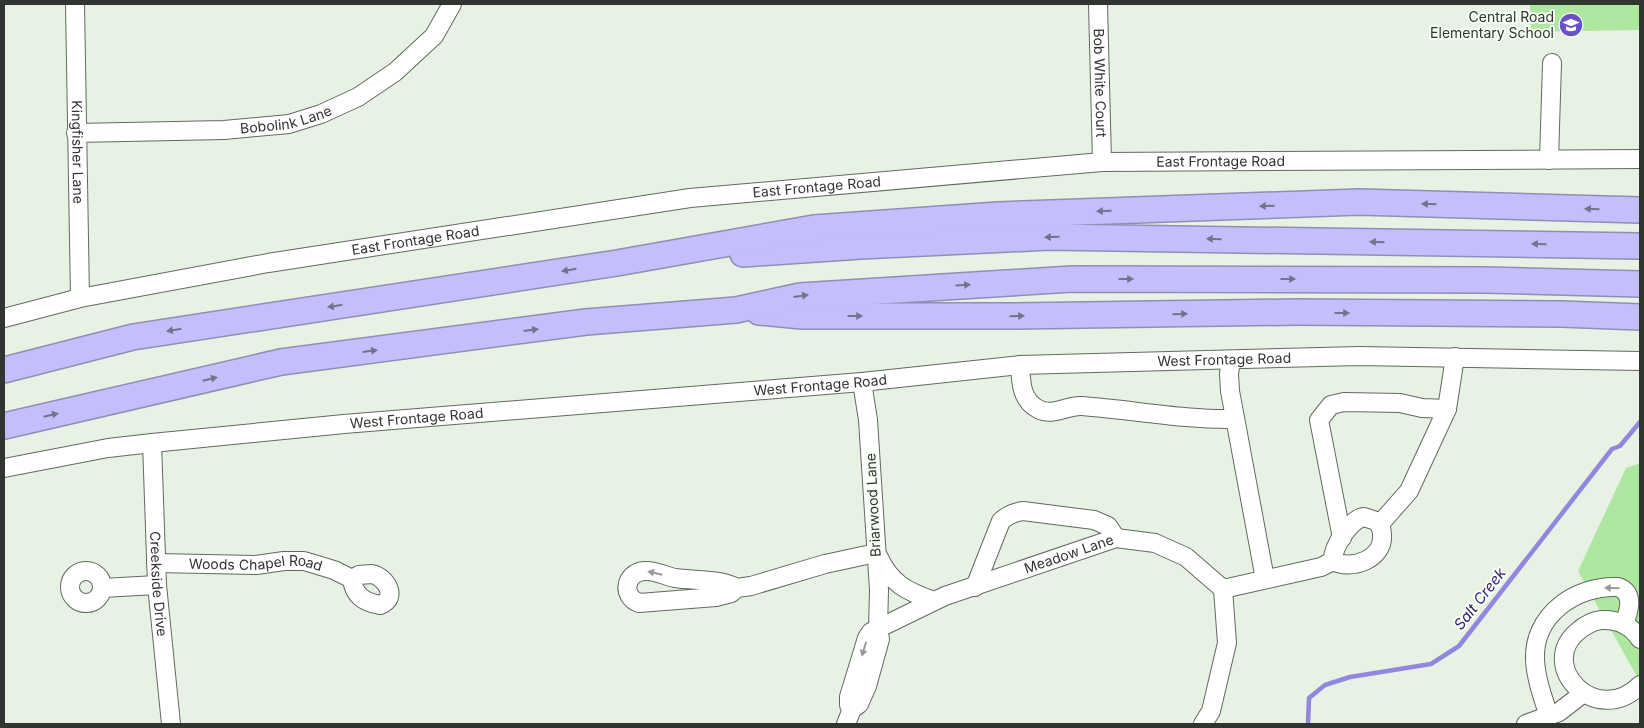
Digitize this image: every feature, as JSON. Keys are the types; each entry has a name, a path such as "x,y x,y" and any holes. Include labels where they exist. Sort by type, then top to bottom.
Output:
{"highway":[{"path":"4,370 133,337 618,263 814,228 998,215 1359,202 1640,210"},
{"path":"618,263 861,246 1050,237 1640,246"},
{"path":"4,426 281,362 586,322 736,310 800,296 1072,278 1476,280 1640,284"},
{"path":"736,310 811,316 1012,316 1308,312 1561,314 1640,317"}],"street":[{"name":"Kingfisher Lane","path":"75,4 80,298"},
{"name":"Bobolink Lane","path":"76,133 224,130 289,124 321,114 358,97 395,72 434,36 452,4"},
{"name":"Bob White Court","path":"1098,4 1102,162"},
{"path":"1549,160 1552,63"},
{"name":"East Frontage Road","path":"4,318 80,298 268,262 690,198 1102,162 1640,159"},
{"name":"West Frontage Road","path":"4,468 108,448 152,443 344,424 862,382 1020,365 1359,356 1640,361"},
{"path":"1379,525 1409,491 1447,409 1455,357"},
{"path":"1231,360 1229,374 1235,419 1265,579"},
{"path":"1020,365 1024,395 1028,402 1038,410 1049,412 1080,406 1205,419 1235,419"},
{"name":"Briarwood Lane","path":"862,382 868,420 879,590 878,629"},
{"path":"1342,538 1319,420 1331,405 1344,402 1400,403 1422,408 1447,409"},
{"name":"Creekside Drive","path":"152,443 157,585 171,724"},
{"path":"975,587 1001,521 1015,512 1024,511 1094,520 1108,526 1116,538"},
{"path":"1204,724 1211,711 1227,644 1224,589 1320,567 1333,561 1347,566 1374,555 1378,552 1382,541 1379,525 1373,519 1360,518 1351,524 1333,552 1333,561"},
{"name":"Meadow Lane","path":"878,629 934,600 1116,538 1155,543 1186,557 1224,589"},
{"path":"737,588 726,583 684,579 646,571 634,573 627,586 630,596 639,603 716,597 731,593 737,588 751,586 825,564 876,553 884,569 894,581 908,591 934,600"},
{"name":"Woods Chapel Road","path":"156,563 256,564 296,561 312,563 334,570 352,579"},
{"path":"684,579 684,600"},
{"path":"102,588 157,585"},
{"path":"1549,716 1537,677 1535,660 1537,638 1547,618 1563,602 1575,595 1593,589 1618,587 1627,594 1630,602 1624,624"},
{"path":"1640,639 1635,632 1624,624 1611,620 1597,620 1574,634 1567,646 1564,659 1566,673 1572,685 1581,695 1594,701 1607,703 1621,700 1633,694 1640,685"},
{"path":"849,716 859,704 869,634 878,629"},
{"path":"1526,724 1559,712 1581,695"}],"green space":[{"path":"1530,4 1640,4 1640,30 1531,32"},
{"path":"1640,463 1640,682 1578,571 1626,468"}],"waterway":[{"name":"Salt Creek","path":"1308,724 1309,698 1325,685 1350,677 1431,664 1459,646 1612,449 1620,446 1640,422"}],"place":[{"name":"Central Road Elementary School","path":"1571,25"}]}
